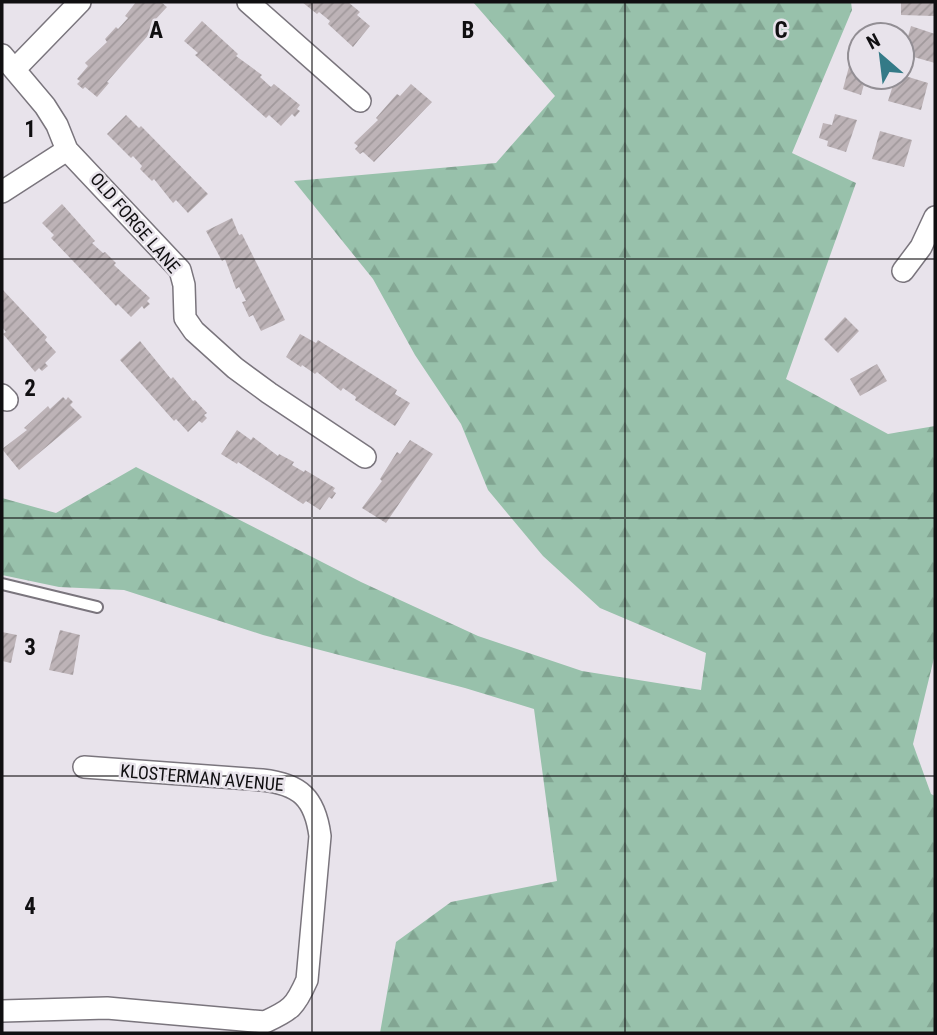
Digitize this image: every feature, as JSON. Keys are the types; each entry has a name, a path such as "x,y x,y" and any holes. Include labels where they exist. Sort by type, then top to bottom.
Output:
{"street":[{"path":"9,62 80,2"},
{"path":"248,2 360,101"},
{"name":"OLD FORGE LANE","path":"9,62 57,125 68,150 180,270 184,285 185,318 194,331 235,368 365,457"},
{"path":"2,192 68,150"},
{"path":"904,271 921,247 935,217"},
{"name":"KLOSTERMAN AVENUE","path":"2,1011 107,1008 265,1022 288,1012 299,998 307,980 320,836 318,817 310,801 298,789 282,782 84,767"}],"lane":[{"path":"2,584 97,607"}],"green space":[{"path":"473,2 851,2 852,10 792,153 856,183 786,379 888,434 935,426 935,654 913,744 931,794 935,796 935,1033 380,1033 396,942 451,902 557,881 534,709 263,635 124,590 59,587 2,575 2,498 56,513 136,467 361,582 478,636 582,671 701,690 706,653 600,608 543,556 488,490 461,424 415,355 373,279 294,181 496,163 555,96"}],"building":[{"path":"136,2 161,2 167,7 155,20 159,23 97,97 77,84 80,81 77,79 88,66 85,63 107,42 105,39 128,18 125,16"},
{"path":"302,2 348,2 360,12 357,15 370,26 353,47 328,24 330,21"},
{"path":"901,2 934,2 934,16 901,15"},
{"path":"202,21 238,54 236,56 262,75 260,77 271,87 274,84 300,105 297,109 300,111 295,117 292,114 281,126 269,115 266,118 195,55 198,53 184,41"},
{"path":"916,28 935,34 935,63 916,58"},
{"path":"916,79 928,83 921,110 888,101 891,91 916,91"},
{"path":"411,84 432,102 374,162 363,152 360,154 354,143 378,120 376,118 397,94 400,96"},
{"path":"835,114 857,120 846,152 827,146 828,141 819,138 823,123 832,125"},
{"path":"126,115 139,128 141,126 208,194 188,213 176,200 173,203 154,179 152,181 140,169 142,166 133,156 131,158 107,134"},
{"path":"880,131 912,140 904,167 872,159"},
{"path":"62,204 95,241 92,243 105,252 116,263 114,265 150,298 147,301 150,304 144,309 142,306 131,317 118,304 116,306 51,238 54,235 42,223"},
{"path":"232,218 285,320 261,331 253,315 249,317 242,302 246,301 239,287 236,289 225,259 222,261 206,231"},
{"path":"2,289 47,337 45,340 56,352 45,363 48,366 42,371 39,368 35,372 3,334 6,332 2,327"},
{"path":"845,317 859,331 838,353 824,339"},
{"path":"300,334 316,343 318,340 397,390 395,394 410,403 395,426 355,400 356,397 343,388 341,391 317,372 315,374 286,357"},
{"path":"140,341 171,379 173,377 207,413 204,415 207,418 202,423 199,421 188,432 176,419 174,421 120,360"},
{"path":"877,364 887,381 860,396 850,379"},
{"path":"63,397 66,400 68,397 73,402 70,405 82,417 19,470 2,449 27,430 24,428 48,406 50,409"},
{"path":"237,430 251,440 253,437 278,456 279,454 294,462 292,465 335,488 333,491 336,493 332,499 329,497 320,510 306,501 303,504 221,454"},
{"path":"410,440 433,454 386,523 362,508 382,481 380,479 397,452 400,454"},
{"path":"60,630 80,635 73,675 49,670"},
{"path":"2,632 17,635 11,663 2,661"}]}
